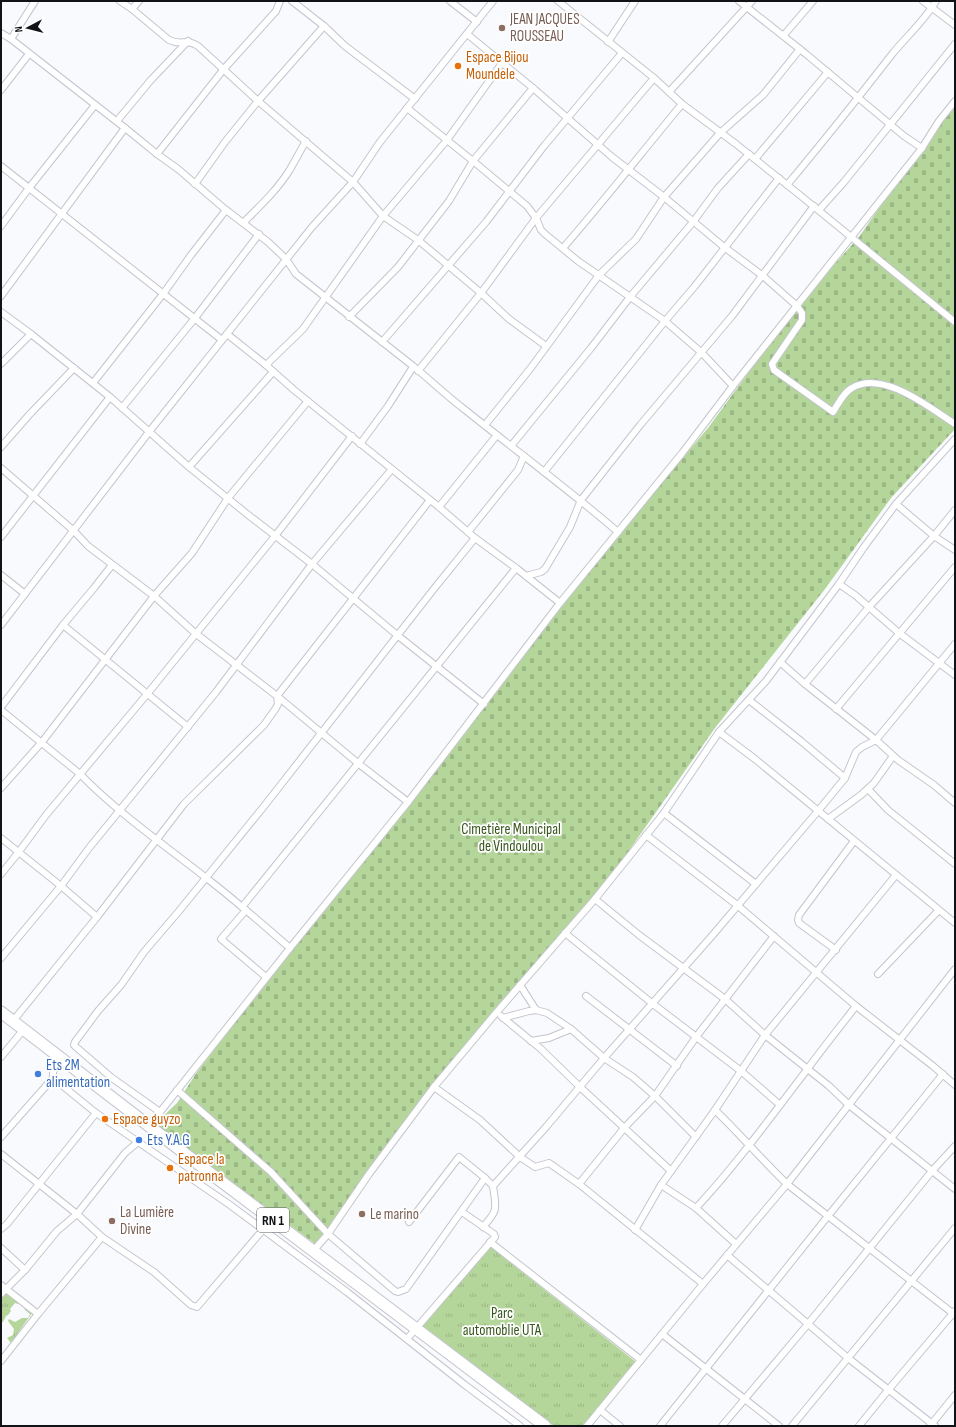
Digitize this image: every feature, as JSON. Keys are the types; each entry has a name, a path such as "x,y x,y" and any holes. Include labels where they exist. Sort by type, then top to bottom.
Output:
{"highway":[{"name":"RN 1","path":"1,1012 313,1251 545,1426"}],"street":[{"path":"11,39 35,1"},
{"path":"120,1 132,9 169,40 174,42 188,41 198,46 258,101 353,182 384,216 418,240 481,293 509,319 546,346"},
{"path":"132,9 139,1"},
{"path":"157,154 223,70 276,11 280,1"},
{"path":"292,1 324,26 345,46 415,99"},
{"path":"450,1 477,22"},
{"path":"1,625 149,432 315,223 353,182 380,142 493,1"},
{"path":"558,1 654,78 682,104 749,154 955,322"},
{"path":"608,42 635,1"},
{"path":"739,1 784,35 904,136 922,148"},
{"path":"670,92 752,1"},
{"path":"784,35 813,1"},
{"path":"923,1 955,25"},
{"path":"787,185 827,138 858,96 906,37 932,8 936,1"},
{"path":"195,184 258,101 324,26"},
{"path":"1,33 11,39 117,121 178,169 226,210 260,234 286,259 296,274 416,369 464,410 486,425 581,500 618,532"},
{"path":"467,34 628,169 724,247 763,276 797,306 802,313 802,320 772,364 774,370 833,412 850,388 861,383 871,382 888,386 917,399 955,424"},
{"path":"117,121 150,82 188,41"},
{"path":"819,210 844,182 955,44"},
{"path":"486,425 530,369 599,275 636,239 664,197 720,132 763,95 800,49"},
{"path":"382,342 486,222 508,191 622,53"},
{"path":"1,90 29,54"},
{"path":"266,365 303,329 384,216 447,140 502,63"},
{"path":"755,159 828,72"},
{"path":"360,444 416,369 481,293 536,218 654,78"},
{"path":"349,317 398,266 449,200 474,161 532,88"},
{"path":"149,1126 408,802 560,603 683,452 733,386 922,148 955,100"},
{"path":"562,248 682,104"},
{"path":"1,226 29,188 95,105"},
{"path":"407,108 474,161 527,206 536,218 541,230 562,248 665,321 702,353 733,386"},
{"path":"1,296 125,128"},
{"path":"244,222 268,198 290,171 306,141"},
{"path":"511,446 591,348 630,297 693,222 718,188 749,154"},
{"path":"1,166 163,294 195,318 266,365 475,538 560,603"},
{"path":"544,472 665,321 695,286 724,247 752,214 778,178"},
{"path":"526,576 541,572 545,569 570,527 581,500 641,424 702,353 763,276 814,206"},
{"path":"93,383 163,294 226,210"},
{"path":"122,408 195,318 260,234"},
{"path":"1,312 93,383 189,467 312,564 397,635 484,704"},
{"path":"1,364 31,334"},
{"path":"1,447 74,368"},
{"path":"189,467 273,372"},
{"path":"1,537 110,397"},
{"path":"1,788 42,742 104,659 154,596 192,553 228,498 308,401"},
{"path":"439,507 497,435"},
{"path":"1,874 46,815 148,693 275,536 352,436"},
{"path":"313,1251 328,1234 369,1174 434,1087 595,899 664,813 719,732 749,700 780,662 839,584 896,504 955,439"},
{"path":"468,532 518,470 524,456"},
{"path":"1,468 74,531 88,546 154,596 195,633 277,696 359,764 408,802"},
{"path":"1,958 61,886 89,848 216,692 312,564 392,469"},
{"path":"13,1021 97,917 184,804 264,724 278,704 277,696 430,500"},
{"path":"896,504 934,536 955,550"},
{"path":"805,684 869,607 934,536 955,510"},
{"path":"160,1112 112,1078 76,1048 74,1045 75,1042 98,1011 121,985 144,952 265,805 397,635 475,538"},
{"path":"1,707 63,625 112,565"},
{"path":"836,709 955,567"},
{"path":"266,978 221,939 436,666 516,568"},
{"path":"1,575 25,594"},
{"path":"839,584 855,595 899,633 939,664 955,674"},
{"path":"63,625 188,727"},
{"path":"493,1186 520,1157 818,811 844,778 856,752 862,747 876,740 955,644"},
{"path":"780,662 805,684 876,740 893,756 934,785 955,803"},
{"path":"749,700 801,741 844,778"},
{"path":"1,710 42,742 156,840 206,877 290,948"},
{"path":"719,732 755,759 938,911 955,923"},
{"path":"828,819 868,789 893,756"},
{"path":"868,789 888,810 955,864"},
{"path":"664,813 756,884"},
{"path":"646,835 737,905 856,1006 955,1084"},
{"path":"1,838 97,917"},
{"path":"836,950 799,923 798,920 799,915 854,841"},
{"path":"635,1230 661,1185 696,1138 765,1035 896,875"},
{"path":"595,899 725,999 765,1035 955,1189"},
{"path":"878,974 938,911"},
{"path":"565,933 652,1004 741,1071 780,1105"},
{"path":"579,1184 625,1127 655,1096 696,1037 774,936"},
{"path":"587,1426 787,1184 955,969"},
{"path":"520,985 536,1010"},
{"path":"586,996 677,1066"},
{"path":"696,1208 724,1178 750,1146 856,1006"},
{"path":"503,1018 536,1010 547,1013 571,1029 604,1058 633,1077 655,1096 696,1138"},
{"path":"496,1013 531,1041 671,1171"},
{"path":"1,1057 24,1029"},
{"path":"531,1041 549,1038 571,1029"},
{"path":"1,1137 53,1078 54,1070 65,1062"},
{"path":"660,1426 705,1368 943,1074"},
{"path":"53,1078 96,1113 230,1205 520,1426"},
{"path":"434,1087 480,1120 520,1157 535,1167 549,1163 579,1184 703,1284"},
{"path":"177,1090 271,1172 328,1234 395,1291 401,1292 406,1289 485,1178"},
{"path":"715,1110 787,1184 954,1313 889,1389 860,1426"},
{"path":"1,1229 7,1224 96,1113"},
{"path":"1,1294 3,1287 25,1270 57,1231 77,1214 125,1153 138,1142"},
{"path":"722,1426 808,1324 932,1171 955,1146"},
{"path":"1,1154 40,1183 102,1237 154,1272 191,1305 197,1307 272,1219"},
{"path":"409,1222 459,1157 493,1186 494,1215 483,1227"},
{"path":"661,1185 696,1208 736,1244"},
{"path":"407,1339 495,1235 462,1212"},
{"path":"792,1426 955,1228"},
{"path":"1,1361 102,1237"},
{"path":"490,1242 641,1360"},
{"path":"1,1248 25,1270"},
{"path":"728,1255 848,1358 889,1389 932,1425 955,1395"},
{"path":"3,1287 38,1314"},
{"path":"662,1334 779,1426"},
{"path":"600,1410 620,1426"}],"green space":[{"name":"Cimetière Municipal de Vindoulou","path":"955,105 955,429 891,498 825,589 715,728 595,899 434,1087 318,1246 154,1125 177,1103 195,1075 306,928 444,755 560,603 708,428 797,306 859,237 939,121"},
{"name":"Parc automoblie UTA","path":"488,1245 636,1362 582,1426 554,1426 422,1326"},
{"path":"6,1291 18,1300 18,1304 15,1303 3,1322 1,1322 1,1297"},
{"path":"26,1306 32,1313 11,1343 7,1338 13,1335 14,1329 8,1321 9,1319 15,1322 22,1318 28,1318 30,1314 25,1310 24,1307"}],"place":[{"name":"JEAN JACQUES ROUSSEAU","path":"502,28"},
{"name":"Espace Bijou Moundele","path":"458,66"},
{"name":"Ets 2M alimentation","path":"38,1074"},
{"name":"Espace guyzo","path":"105,1119"},
{"name":"Ets Y.A.G","path":"139,1140"},
{"name":"Espace la patronna","path":"170,1168"},
{"name":"Le marino","path":"362,1214"},
{"name":"La Lumière Divine","path":"112,1221"}]}
